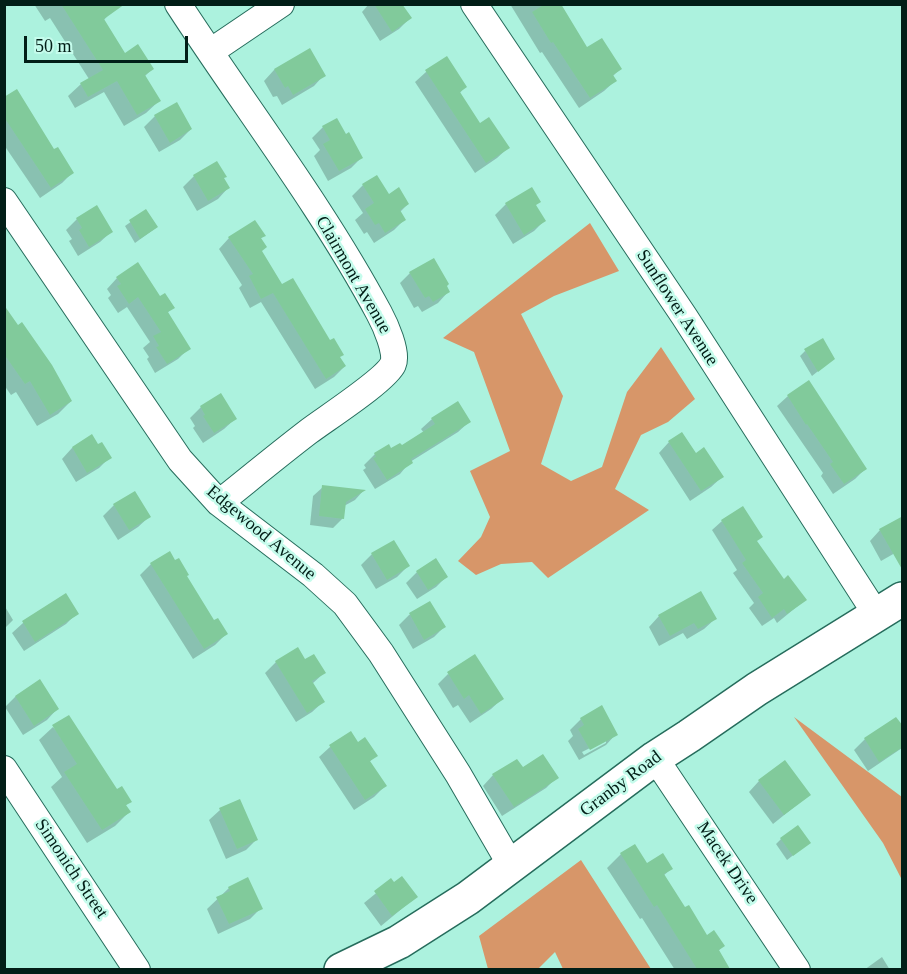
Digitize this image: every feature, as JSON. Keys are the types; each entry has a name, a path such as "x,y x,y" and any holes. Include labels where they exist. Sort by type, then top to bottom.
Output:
{"main road":[{"name":"Granby Road","path":"340,969 399,942 468,898 655,758 757,688 890,607"}],"street":[{"name":"Clairmont Avenue","path":"178,4 329,229 380,315 395,359 392,367 379,379 219,503"},
{"path":"210,52 281,4"},
{"name":"Sunflower Avenue","path":"474,4 684,316 890,607"},
{"name":"Edgewood Avenue","path":"4,201 180,460 219,503 313,575 345,604 381,653 458,774 512,867"},
{"name":"Macek Drive","path":"655,758 797,969"},
{"name":"Simonich Street","path":"4,769 137,969"}],"shaded area":[{"path":"590,223 619,271 554,296 521,314 563,396 541,464 571,481 602,467 627,392 661,347 695,399 668,422 641,435 615,489 649,510 548,578 532,562 501,564 476,575 458,561 481,537 490,517 470,471 510,451 474,352 443,338"},
{"path":"794,717 902,797 902,880 883,843"},
{"path":"581,860 651,969 563,969 555,952 538,969 488,969 479,936"}],"building":[{"path":"61,4 125,4 104,19 125,53 138,44 154,69 145,75 161,101 137,115 117,81 88,97 80,83 103,70"},
{"path":"374,4 402,4 412,18 392,32"},
{"path":"545,4 561,4 587,47 602,38 622,69 613,75 617,81 590,98 532,12"},
{"path":"310,48 326,76 293,95 288,86 285,88 274,69"},
{"path":"447,56 467,87 460,92 480,123 489,117 510,148 486,163 425,70"},
{"path":"17,89 54,149 58,147 74,173 51,188 4,117 4,97"},
{"path":"177,102 192,129 170,143 154,115"},
{"path":"337,118 346,134 349,132 363,158 339,171 323,144 330,140 322,126"},
{"path":"217,161 227,177 224,178 230,188 208,201 193,175"},
{"path":"377,175 389,194 399,187 409,204 400,210 406,220 385,233 379,223 375,225 365,209 374,203 362,184"},
{"path":"532,187 541,202 536,205 546,221 524,235 505,203"},
{"path":"97,205 113,232 89,247 79,230 82,228 76,218"},
{"path":"146,209 158,227 140,239 129,220"},
{"path":"255,220 266,236 261,238 267,247 262,251 282,284 293,278 330,340 334,338 344,355 340,357 346,366 326,379 273,293 261,299 249,276 253,274 228,237"},
{"path":"434,258 449,284 447,286 450,292 433,302 429,296 425,298 409,272"},
{"path":"138,262 160,296 165,293 175,308 168,312 191,349 167,364 156,347 159,346 153,336 161,332 138,297 129,304 117,286 121,284 116,277"},
{"path":"4,305 18,325 22,322 52,365 72,401 50,415 30,381 25,384 4,354"},
{"path":"823,338 835,359 818,372 804,349"},
{"path":"809,380 867,469 844,484 830,464 833,462 787,395"},
{"path":"221,393 237,419 214,433 203,416 205,415 200,406"},
{"path":"458,401 471,422 411,459 413,463 387,480 373,458 376,457 374,453 389,444 391,448 400,443 402,445 435,424 431,418"},
{"path":"682,432 696,453 704,447 724,477 701,491 668,441"},
{"path":"92,434 98,444 102,442 112,458 87,473 72,447"},
{"path":"322,485 366,490 346,502 344,519 319,516"},
{"path":"135,491 151,517 129,530 113,504"},
{"path":"743,506 763,537 757,541 784,579 788,575 807,600 787,614 784,609 772,618 758,597 763,593 742,563 746,560 721,520"},
{"path":"903,516 903,571 879,529"},
{"path":"394,540 410,566 387,580 371,553"},
{"path":"170,551 175,560 179,558 189,575 187,576 214,620 218,618 228,634 204,649 150,563"},
{"path":"436,558 448,577 428,590 416,571"},
{"path":"701,591 717,619 698,629 694,623 670,636 658,615"},
{"path":"66,593 79,614 35,642 22,621"},
{"path":"430,601 446,627 424,640 409,613"},
{"path":"298,647 305,659 314,654 326,673 312,681 325,702 307,713 275,661"},
{"path":"475,654 504,699 481,714 469,695 464,699 447,672"},
{"path":"40,679 59,709 34,726 15,696"},
{"path":"602,705 618,735 590,750 578,729 584,725 580,718"},
{"path":"69,715 117,789 122,786 132,802 126,805 131,812 102,830 64,772 77,764 52,725"},
{"path":"896,717 903,726 903,747 879,762 864,738"},
{"path":"351,731 358,742 365,737 378,756 370,761 387,786 365,800 329,745"},
{"path":"543,754 559,778 514,807 492,774 517,759 523,767"},
{"path":"785,760 811,795 784,815 758,780"},
{"path":"240,799 258,840 237,849 219,808"},
{"path":"798,825 811,843 793,856 780,838"},
{"path":"635,844 647,863 663,853 673,869 664,874 685,907 689,905 707,935 714,930 725,946 719,950 730,969 697,969 657,905 654,907 620,853"},
{"path":"402,876 418,897 392,916 374,891 391,878 394,882"},
{"path":"248,877 263,909 229,924 216,897 230,891 228,887"}]}
